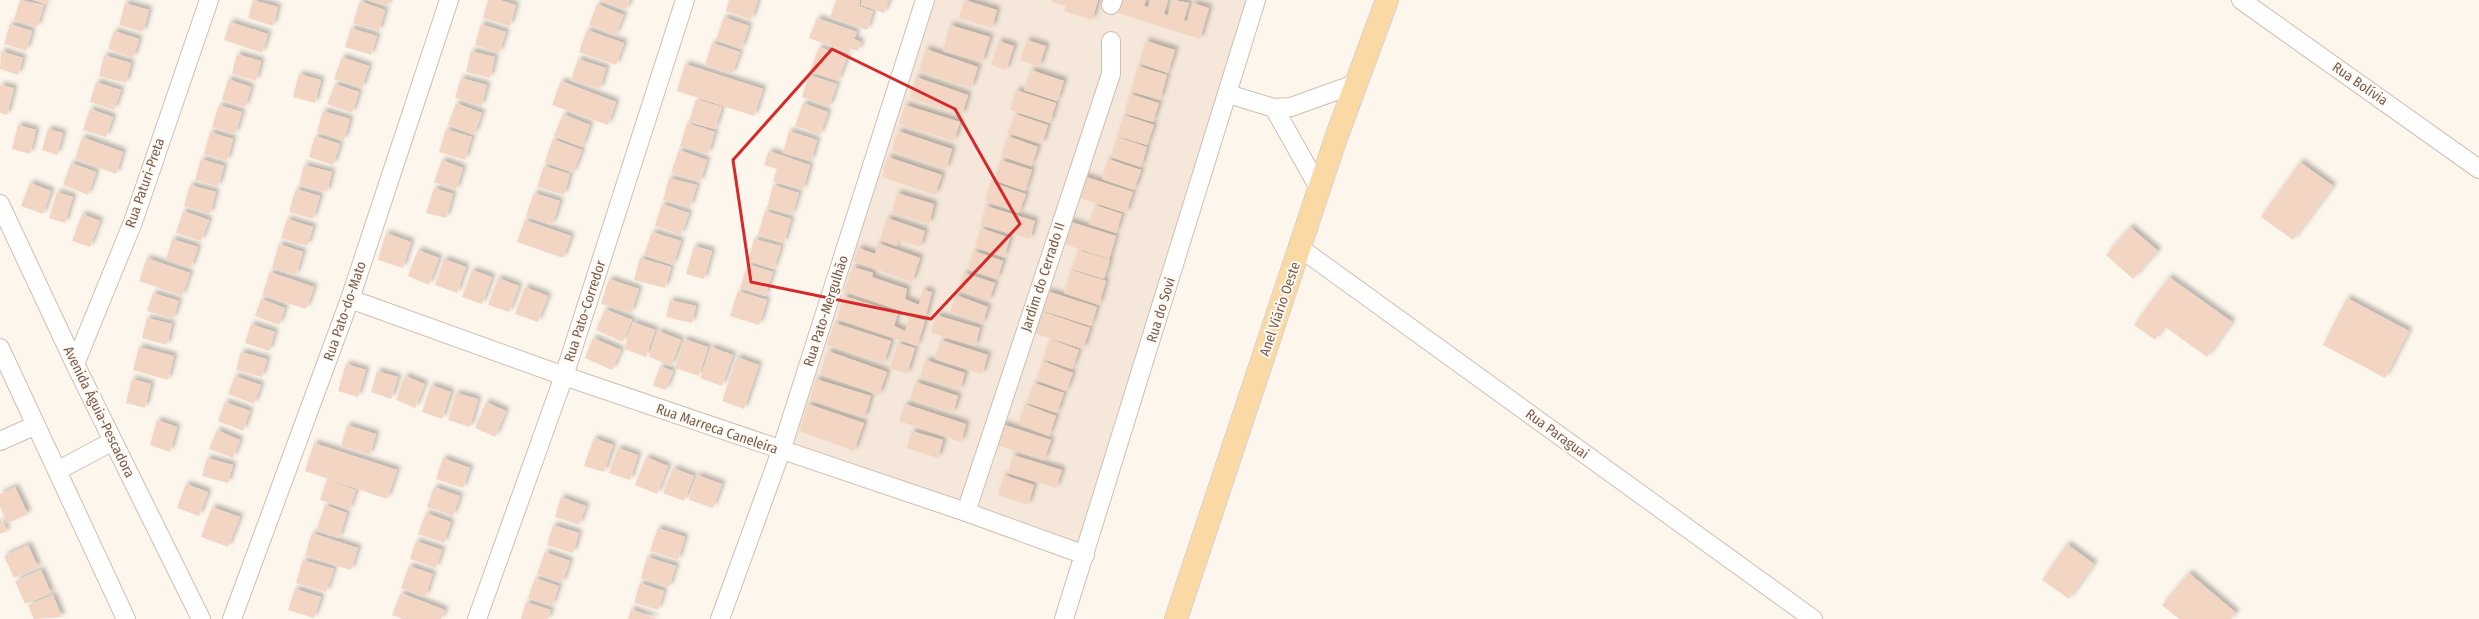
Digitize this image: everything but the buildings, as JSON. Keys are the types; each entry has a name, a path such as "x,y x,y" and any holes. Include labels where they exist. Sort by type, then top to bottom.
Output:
{"main road":[{"name":"Anel Viário Oeste","path":"1176,619 1319,188 1355,84 1387,0"}],"street":[{"name":"Rua Paturi-Preta","path":"75,364 133,222 209,0"},
{"name":"Rua Pato-do-Mato","path":"232,619 350,299 449,0"},
{"name":"Rua Pato-Corredor","path":"477,619 564,376 685,0"},
{"name":"Rua Pato-Mergulhão","path":"720,619 781,451 925,0"},
{"name":"Rua do Sovi","path":"1064,619 1256,0"},
{"name":"Rua Bolívia","path":"2241,0 2479,169"},
{"name":"Jardim do Cerrado II","path":"966,512 1111,74 1111,41"},
{"path":"1228,94 1274,108 1304,103 1355,84"},
{"path":"1274,108 1319,188"},
{"name":"Avenida Águia-Pescadora","path":"0,204 75,364 201,619"},
{"name":"Rua Paraguai","path":"1300,248 1813,619"},
{"name":"Rua Marreca Caneleira","path":"350,299 564,376 781,451 966,512 1085,555"},
{"path":"0,348 126,619"},
{"path":"0,441 36,425"},
{"path":"57,471 113,441"}],"highlighted area":[{"path":"832,49 955,109 1020,224 931,319 751,282 733,160"}],"shaded area":[{"path":"925,0 1256,0 1085,555 781,451"}]}
